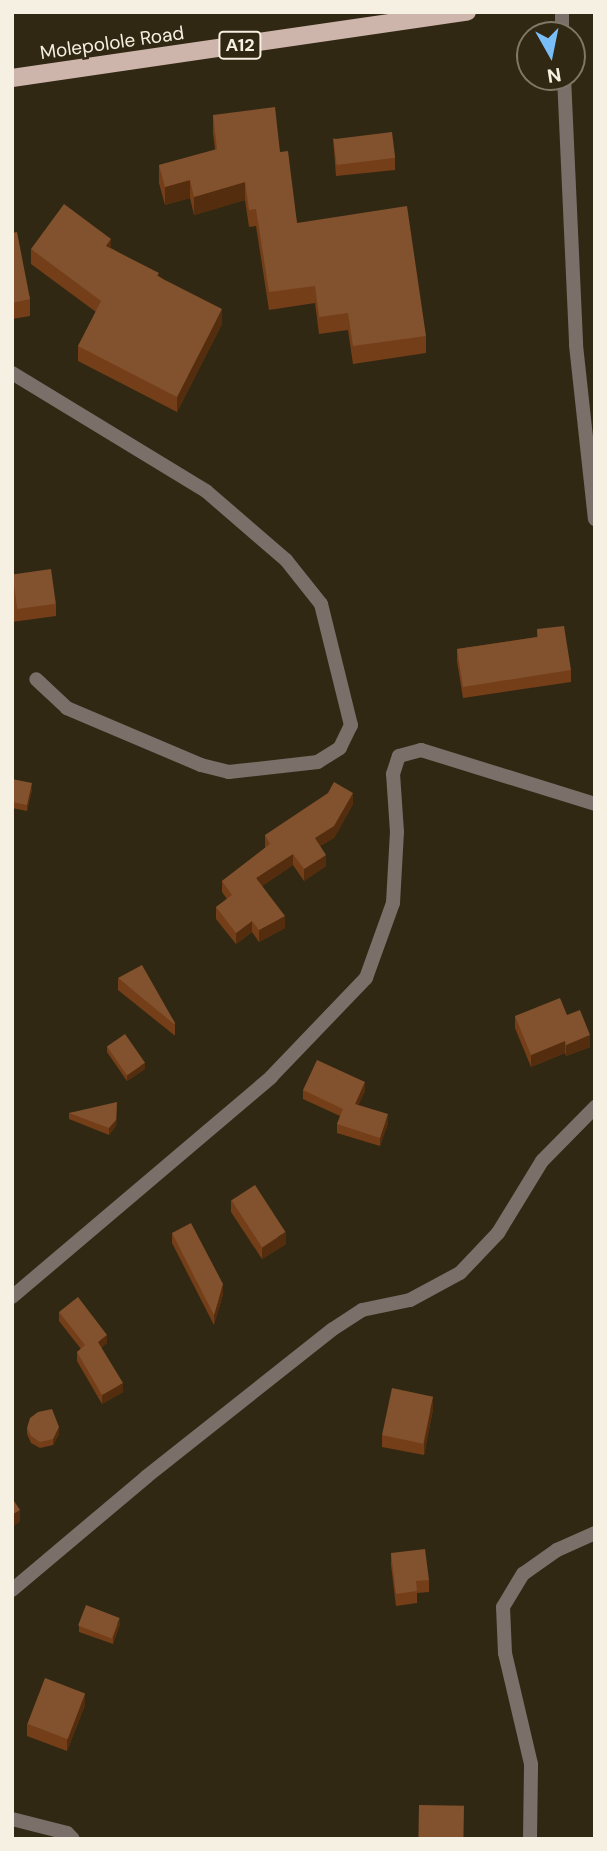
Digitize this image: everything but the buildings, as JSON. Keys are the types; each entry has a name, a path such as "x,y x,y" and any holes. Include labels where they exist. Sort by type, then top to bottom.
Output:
{"main road":[{"name":"Molepolole Road","path":"12,78 467,12"}],"street":[{"path":"565,91 576,345 595,519"},
{"path":"12,373 206,491 286,560 321,604 351,725 340,748 318,762 229,772 201,765 67,708 36,679"},
{"path":"12,1297 271,1077 366,978 393,903 397,832 393,774 399,756 421,750 595,804"},
{"path":"13,1590 146,1477 333,1329 362,1310 410,1300 460,1273 498,1233 542,1161 595,1107"},
{"path":"530,1839 531,1764 505,1653 503,1607 523,1574 557,1550 595,1533"},
{"path":"12,1819 67,1833 73,1839"}]}
